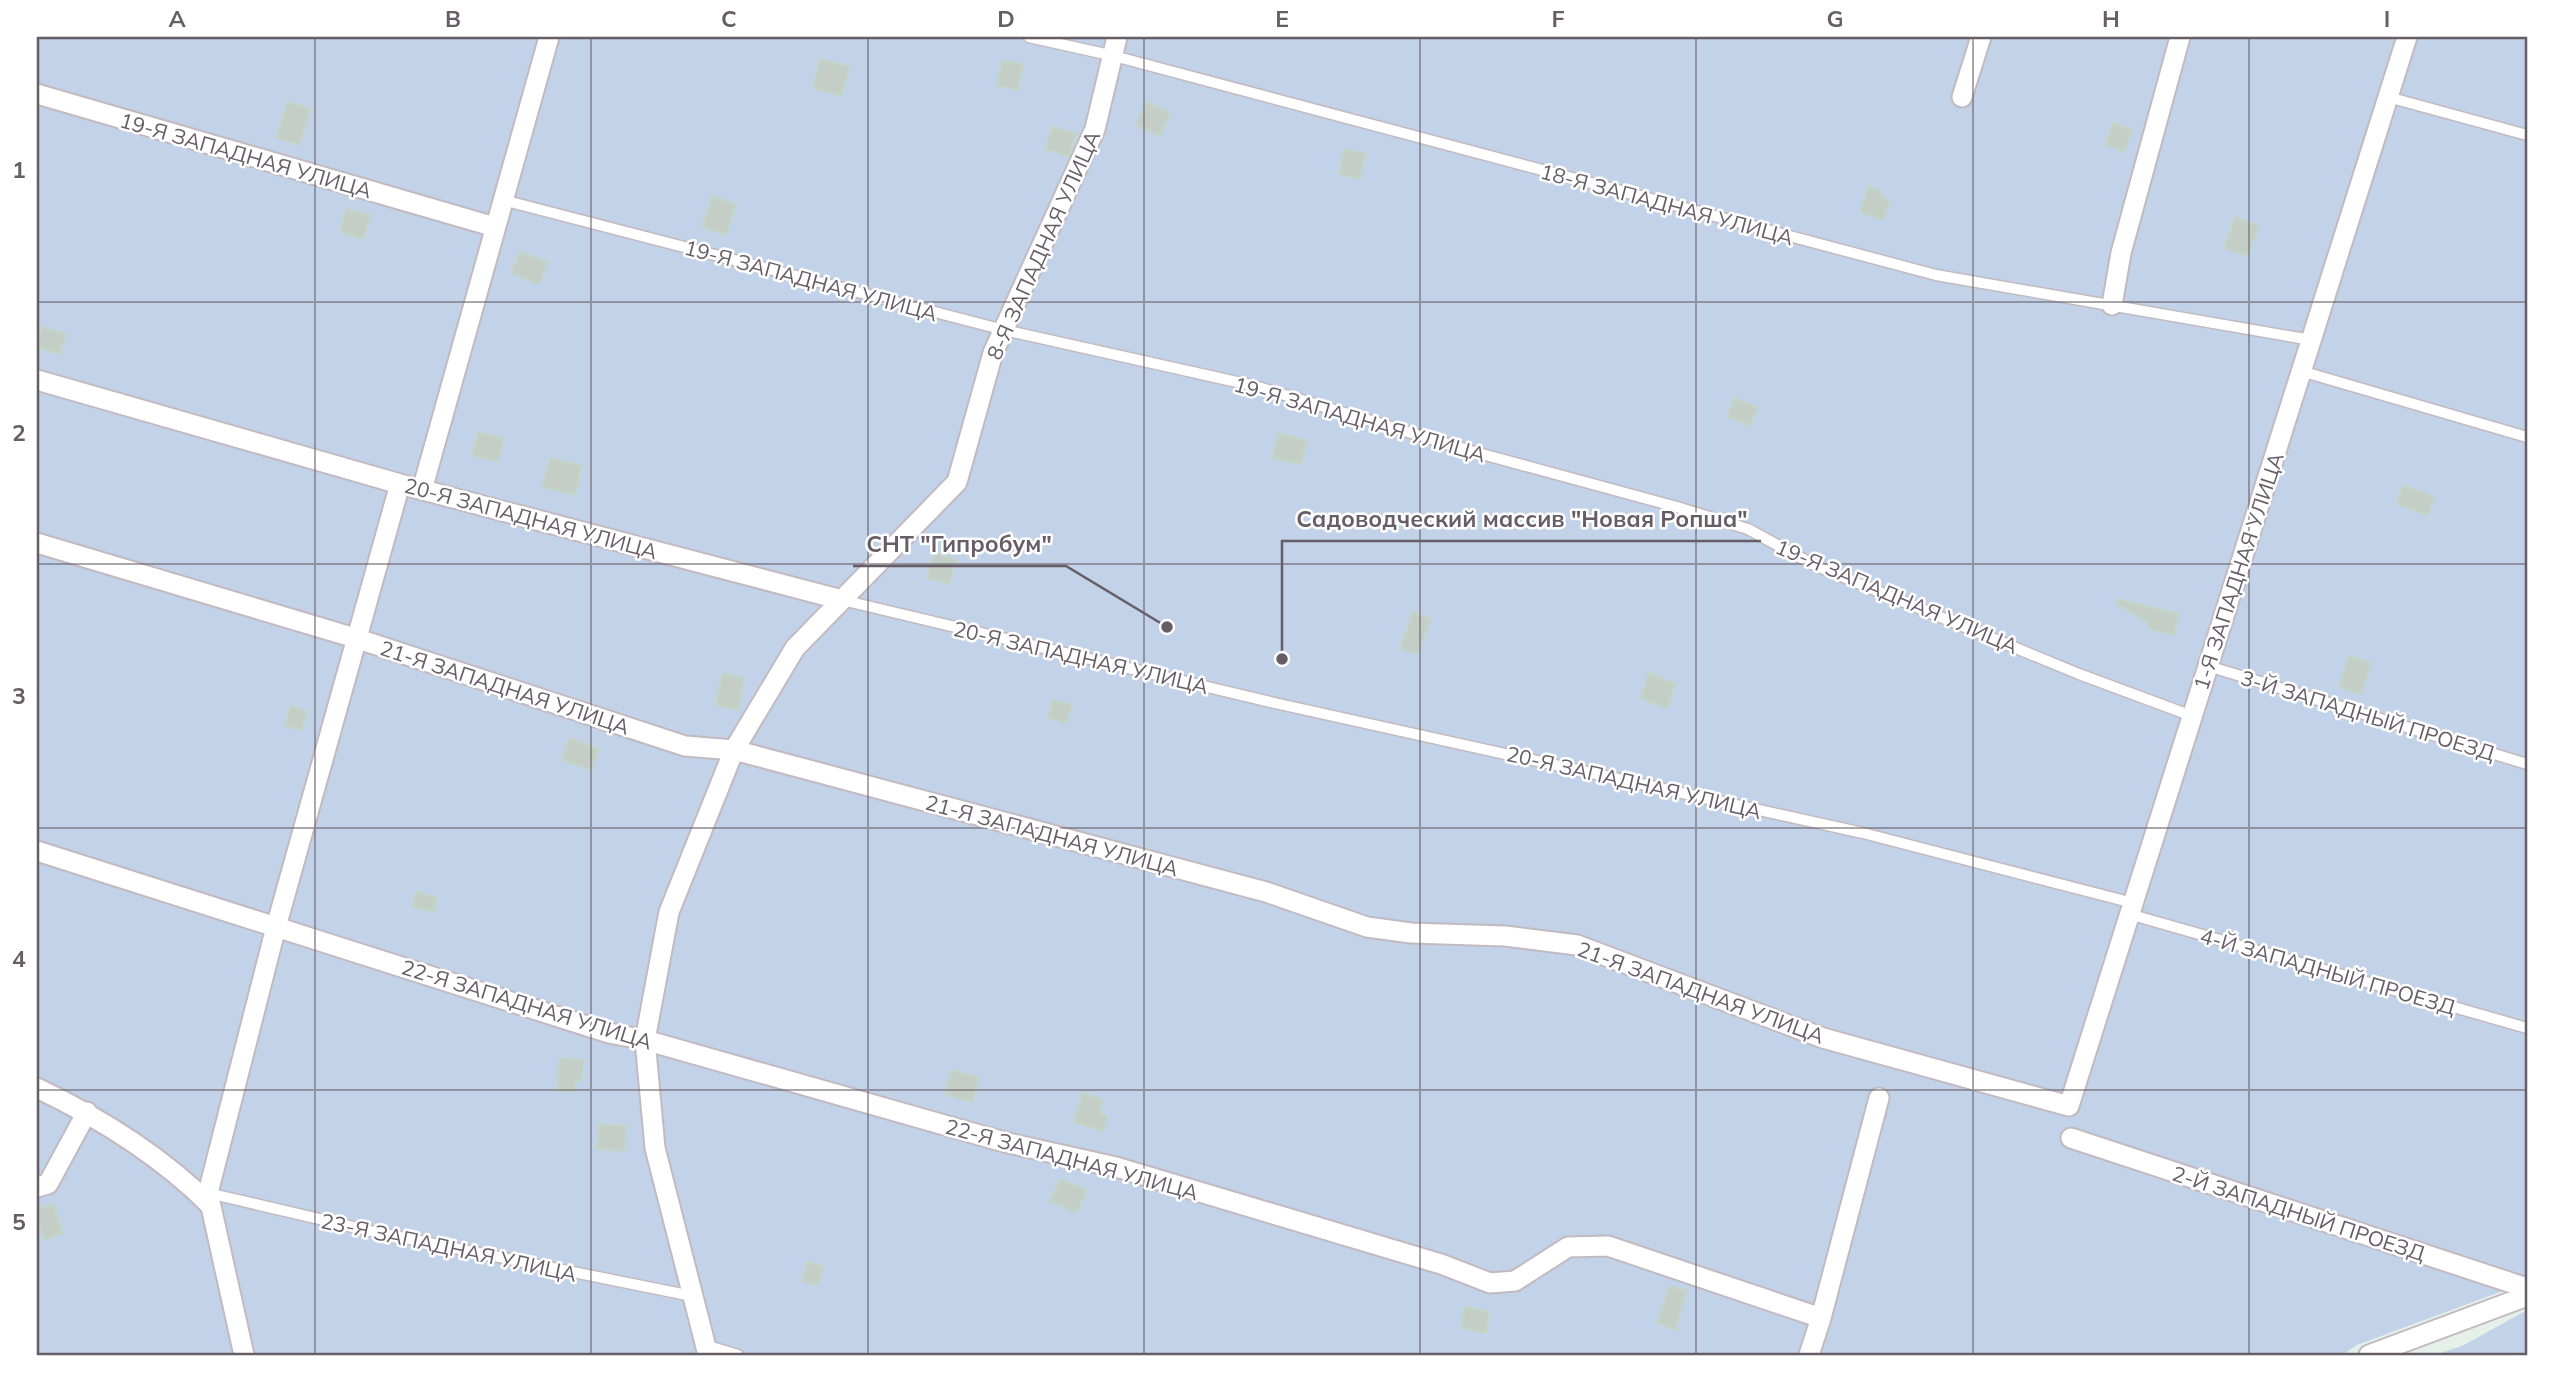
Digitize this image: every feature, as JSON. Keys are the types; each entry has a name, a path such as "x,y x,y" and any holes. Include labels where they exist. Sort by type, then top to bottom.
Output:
{"street":[{"path":"422,490 549,37"},
{"path":"1962,97 1981,37"},
{"path":"2112,305 2121,253 2180,37"},
{"name":"1-Я ЗАПАДНАЯ УЛИЦА","path":"2068,1106 2407,37"},
{"name":"8-Я ЗАПАДНАЯ УЛИЦА","path":"707,1350 655,1148 645,1040 669,912 734,750 795,648 957,482 993,353 1096,129 1116,46"},
{"name":"19-Я ЗАПАДНАЯ УЛИЦА","path":"37,94 495,227"},
{"name":"20-Я ЗАПАДНАЯ УЛИЦА","path":"37,380 400,484 842,600"},
{"path":"244,1355 209,1199 276,928 400,484"},
{"name":"21-Я ЗАПАДНАЯ УЛИЦА","path":"37,543 355,638 685,746 734,750 1266,892 1367,927 1411,933 1505,936 1577,945 1823,1038 2068,1106"},
{"name":"22-Я ЗАПАДНАЯ УЛИЦА","path":"37,851 609,1033 645,1040 1004,1142 1116,1167 1441,1264 1490,1283 1515,1281 1568,1247 1608,1246 1821,1318"},
{"path":"37,1087 87,1111 177,1173 209,1199"},
{"path":"1809,1355 1879,1098"},
{"path":"37,1187 48,1184 87,1111"},
{"name":"2-Й ЗАПАДНЫЙ ПРОЕЗД","path":"2071,1138 2527,1288"},
{"path":"2369,1355 2527,1296"}],"lane":[{"name":"18-Я ЗАПАДНАЯ УЛИЦА","path":"1029,37 1116,46 1936,275 2311,340"},
{"path":"2388,97 2527,135"},
{"name":"19-Я ЗАПАДНАЯ УЛИЦА","path":"502,200 1004,330 1255,386 1748,529 1814,565 2079,674 2192,716"},
{"path":"2301,371 2527,437"},
{"name":"20-Я ЗАПАДНАЯ УЛИЦА","path":"842,600 1293,707 1863,833 2131,908"},
{"name":"3-Й ЗАПАДНЫЙ ПРОЕЗД","path":"2208,666 2527,764"},
{"name":"4-Й ЗАПАДНЫЙ ПРОЕЗД","path":"2131,908 2527,1028"},
{"name":"23-Я ЗАПАДНАЯ УЛИЦА","path":"209,1199 692,1296"},
{"path":"707,1350 738,1355"}],"shaded area":[{"path":"37,37 2527,37 2527,1282 2357,1345 2342,1355 37,1355"},
{"path":"2527,1310 2527,1355 2435,1355 2464,1345"}],"building":[{"path":"820,59 849,67 842,96 813,88"},
{"path":"1002,61 1023,64 1018,90 997,86"},
{"path":"287,102 310,109 300,145 276,138"},
{"path":"1146,102 1170,112 1160,136 1136,125"},
{"path":"2113,123 2132,130 2124,152 2105,144"},
{"path":"1052,127 1076,134 1069,156 1045,149"},
{"path":"1344,149 1366,154 1360,179 1339,174"},
{"path":"1869,186 1881,191 1882,197 1890,200 1883,220 1860,212"},
{"path":"712,196 736,204 726,235 702,227"},
{"path":"346,209 370,215 363,239 340,232"},
{"path":"2235,217 2259,226 2247,256 2224,248"},
{"path":"520,252 548,262 539,284 511,273"},
{"path":"42,327 66,334 60,354 37,347"},
{"path":"1735,398 1758,408 1750,426 1727,416"},
{"path":"478,432 504,439 498,462 472,455"},
{"path":"1278,433 1307,440 1301,464 1272,458"},
{"path":"550,458 582,466 575,495 542,487"},
{"path":"2403,485 2434,497 2428,515 2396,504"},
{"path":"934,553 957,560 949,584 927,578"},
{"path":"2118,599 2179,614 2174,635 2149,629 2147,621 2116,604"},
{"path":"1413,612 1431,619 1418,654 1400,648"},
{"path":"2349,656 2371,663 2361,694 2339,687"},
{"path":"722,673 744,678 738,710 716,705"},
{"path":"1649,673 1676,684 1667,708 1640,698"},
{"path":"1053,700 1072,705 1066,723 1048,718"},
{"path":"291,706 308,712 301,731 284,725"},
{"path":"569,738 599,749 592,770 562,760"},
{"path":"416,892 437,898 433,912 412,906"},
{"path":"560,1058 584,1060 581,1081 575,1081 574,1092 557,1090"},
{"path":"952,1070 979,1078 972,1102 945,1094"},
{"path":"1083,1093 1103,1100 1099,1113 1108,1116 1103,1131 1074,1122"},
{"path":"599,1124 626,1126 624,1151 597,1149"},
{"path":"1060,1179 1087,1190 1077,1213 1050,1201"},
{"path":"53,1204 63,1233 44,1240 37,1209"},
{"path":"807,1262 823,1266 818,1285 802,1281"},
{"path":"1670,1286 1686,1291 1676,1330 1657,1323"},
{"path":"1465,1307 1490,1312 1486,1333 1461,1328"}],"place":[{"name":"СНТ \"Гипробум\"","path":"1167,627"},
{"name":"Садоводческий массив \"Новая Ропша\"","path":"1282,659"}]}
